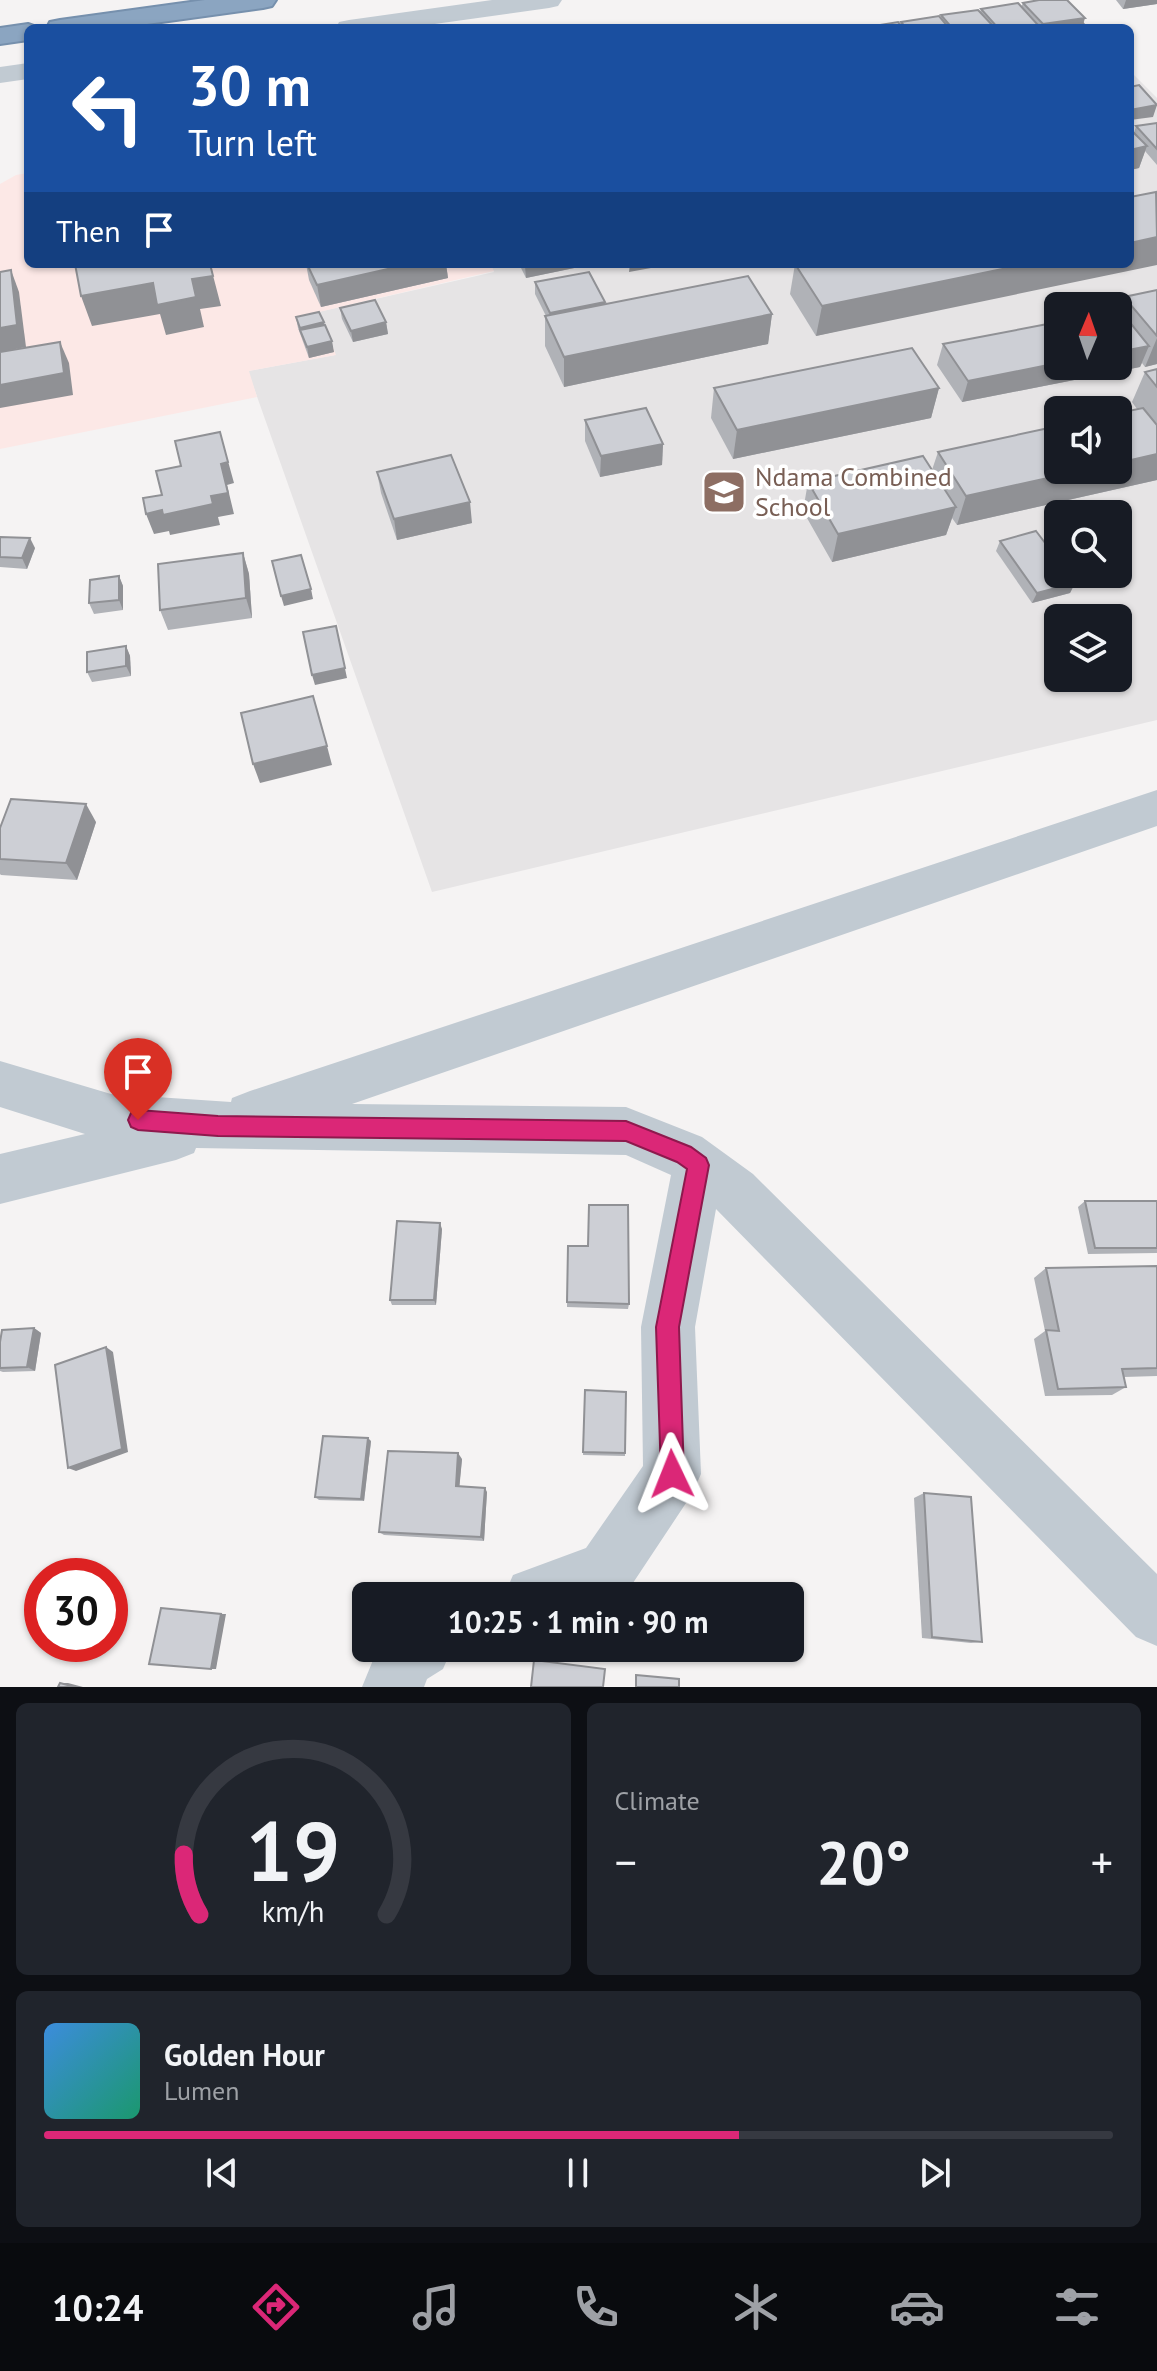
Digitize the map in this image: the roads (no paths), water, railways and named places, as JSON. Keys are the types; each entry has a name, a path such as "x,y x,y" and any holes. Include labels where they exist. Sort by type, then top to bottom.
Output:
{"highway":[{"path":"89,24 263,0"},
{"path":"0,36 24,33"}],"street":[{"path":"378,24 549,0"},
{"path":"0,75 24,72"},
{"path":"0,1179 218,1126 1157,808"},
{"path":"0,1084 111,1118 218,1126 626,1131 684,1154 735,1192 1157,1616"},
{"path":"574,1582 606,1571 672,1474 668,1327 698,1165"},
{"path":"393,1687 402,1662"}],"place":[{"name":"Ndama Combined School","path":"724,492"}]}
